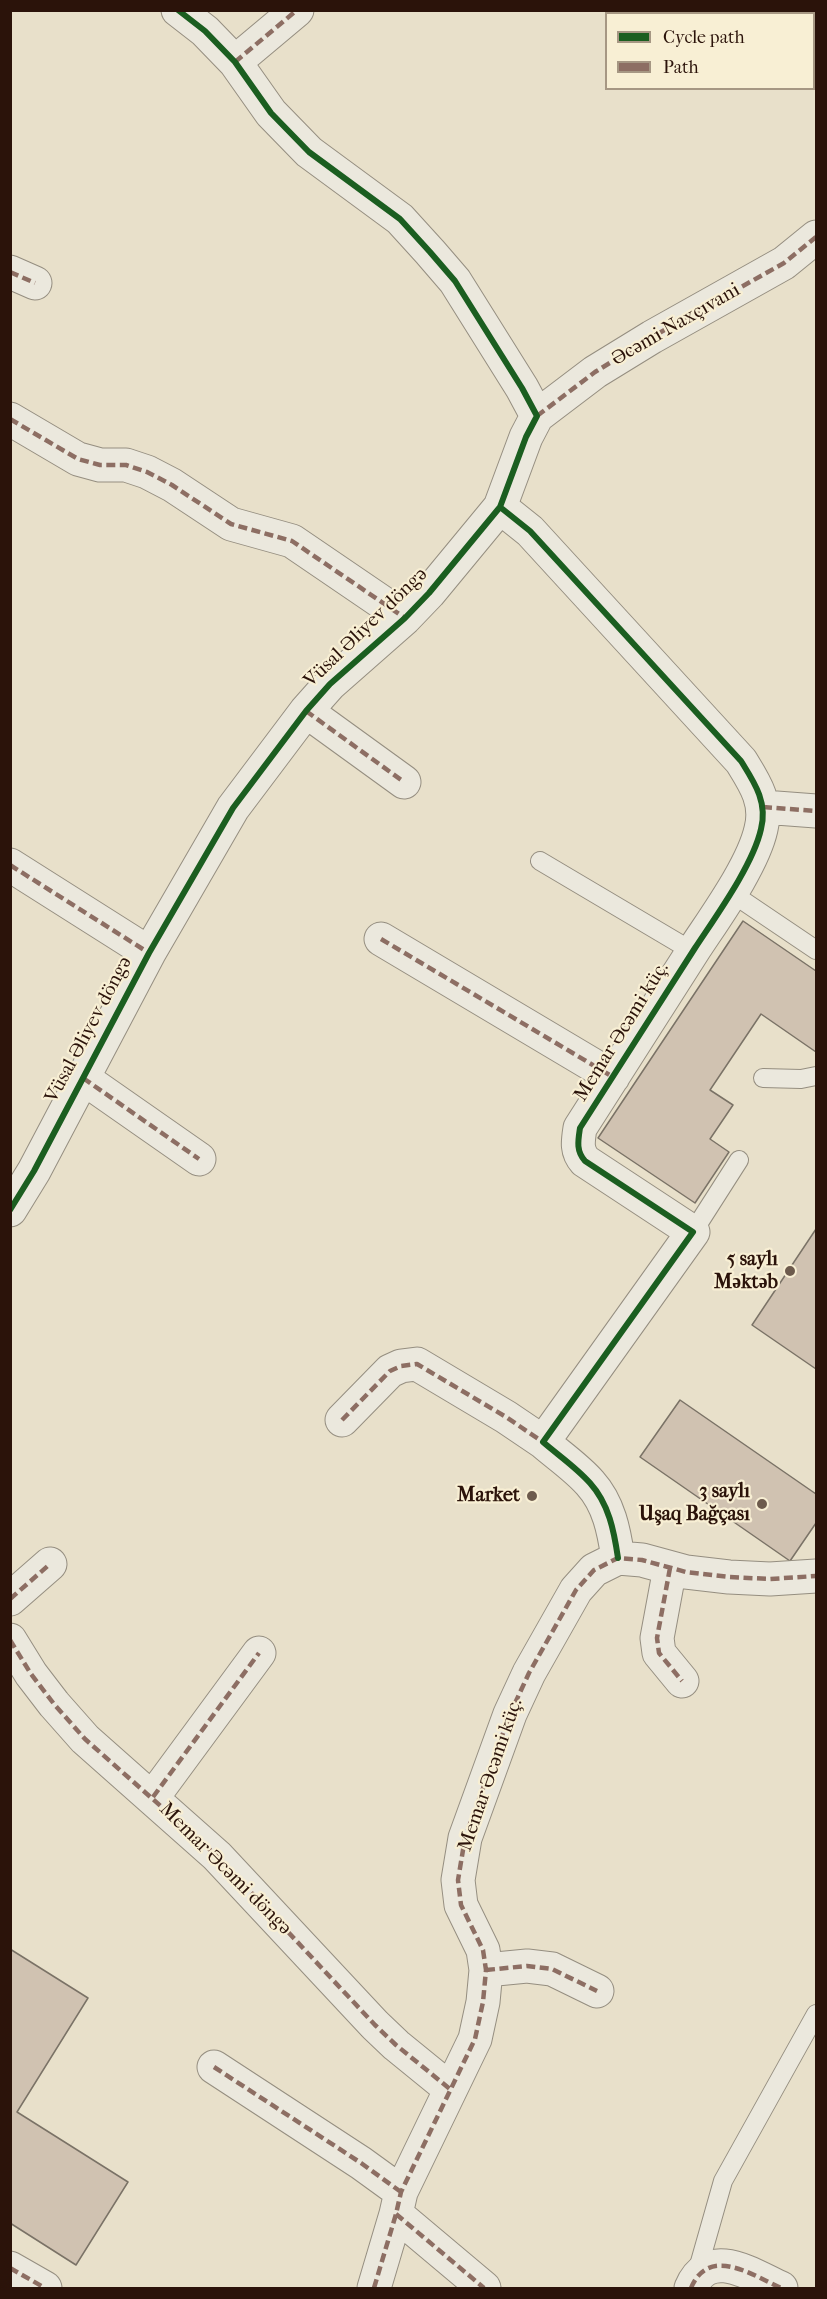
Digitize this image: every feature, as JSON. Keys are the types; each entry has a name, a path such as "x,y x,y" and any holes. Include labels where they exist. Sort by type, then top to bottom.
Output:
{"street":[{"path":"178,10 205,31 235,62 271,113 309,152 400,219 430,252 455,281 537,416"},
{"path":"235,62 297,10"},
{"name":"Əcəmi Naxçıvani","path":"537,416 595,372 652,337 784,263 816,237"},
{"name":"Vüsal Əliyev döngə","path":"10,1210 149,953 233,808 306,711 330,684 405,618 429,593 500,507 526,438 537,416"},
{"path":"10,419 78,459 100,465 126,465 147,472 172,485 231,524 292,541 405,618"},
{"name":"Memar Əcəmi küç.","path":"500,507 538,539 637,650 741,761 759,789 763,807 762,827 755,847 730,892 580,1128 578,1142 580,1155 585,1161 693,1232"},
{"path":"306,711 404,782"},
{"path":"763,807 816,811"},
{"path":"10,865 149,953"},
{"path":"381,939 613,1077"},
{"path":"83,1078 199,1159"},
{"path":"543,1442 693,1232"},
{"path":"342,1420 390,1371 401,1366 417,1364 543,1442 591,1483 607,1509 613,1526 618,1558 642,1560 686,1572 759,1579 816,1576"},
{"name":"Memar Əcəmi küç.","path":"374,2289 398,2203 475,2040 483,2002 486,1970 483,1950 461,1905 459,1880 465,1838 498,1744 529,1673 576,1590 594,1570 618,1558"},
{"path":"10,1599 50,1564"},
{"path":"670,1568 657,1638 659,1653 682,1681"},
{"name":"Memar Əcəmi döngə","path":"10,1640 31,1674 69,1722 217,1856 396,2046 450,2089"},
{"path":"153,1797 259,1653"},
{"path":"486,1970 527,1966 552,1969 597,1991"},
{"path":"214,2067 361,2163 484,2289"},
{"path":"693,2283 707,2269 720,2265 732,2265 781,2289"},
{"path":"10,2268 45,2289"}],"lane":[{"path":"540,861 692,951"},
{"path":"730,892 816,950"},
{"path":"764,1078 801,1079 816,1076"},
{"path":"693,1232 739,1160"},
{"path":"693,2283 723,2181 816,2014"}],"building":[{"path":"743,921 816,971 816,1052 761,1014 710,1090 733,1105 710,1139 729,1152 695,1203 598,1138"},
{"path":"816,1229 816,1369 752,1325"},
{"path":"680,1400 816,1494 816,1523 790,1561 640,1457"},
{"path":"10,1949 88,1998 17,2112 128,2182 76,2265 10,2223"}],"marked path":[{"path":"235,62 297,10"},
{"path":"537,416 595,372 652,337 784,263 816,237"},
{"path":"10,272 35,283"},
{"path":"10,419 78,459 100,465 126,465 147,472 172,485 231,524 292,541 405,618"},
{"path":"306,711 404,782"},
{"path":"763,807 816,811"},
{"path":"10,865 149,953"},
{"path":"381,939 613,1077"},
{"path":"83,1078 199,1159"},
{"path":"342,1420 390,1371 401,1366 417,1364 543,1442"},
{"path":"374,2288 401,2192 475,2039 483,2002 486,1970 483,1950 461,1905 458,1880 465,1838 510,1714 529,1673 576,1590 594,1570 618,1558 642,1560 686,1572 729,1577 770,1579 816,1576"},
{"path":"10,1599 50,1564"},
{"path":"670,1568 657,1638 659,1653 682,1681"},
{"path":"10,1640 31,1674 85,1739 217,1856 375,2025 450,2089"},
{"path":"153,1797 259,1653"},
{"path":"486,1970 527,1966 552,1969 597,1991"},
{"path":"214,2067 361,2163 401,2192"},
{"path":"396,2214 484,2288"},
{"path":"691,2288 699,2275 709,2268 720,2266 745,2271 781,2288"},
{"path":"10,2268 45,2288"}],"cycle path":[{"path":"10,1210 34,1171 149,953 233,808 306,711 330,684 405,618 429,593 500,507 526,437 537,416 455,281 430,252 400,219 309,152 271,113 235,62 205,31 178,10"},
{"path":"500,507 530,531 741,761 751,777 763,810 757,843 742,874 580,1128 579,1150 585,1161 693,1232 543,1442 579,1472 602,1500 610,1518 618,1558"}],"place":[{"name":"5 saylı Məktəb","path":"790,1271"},
{"name":"Market","path":"532,1496"},
{"name":"3 saylı Uşaq Bağçası","path":"762,1504"}]}
